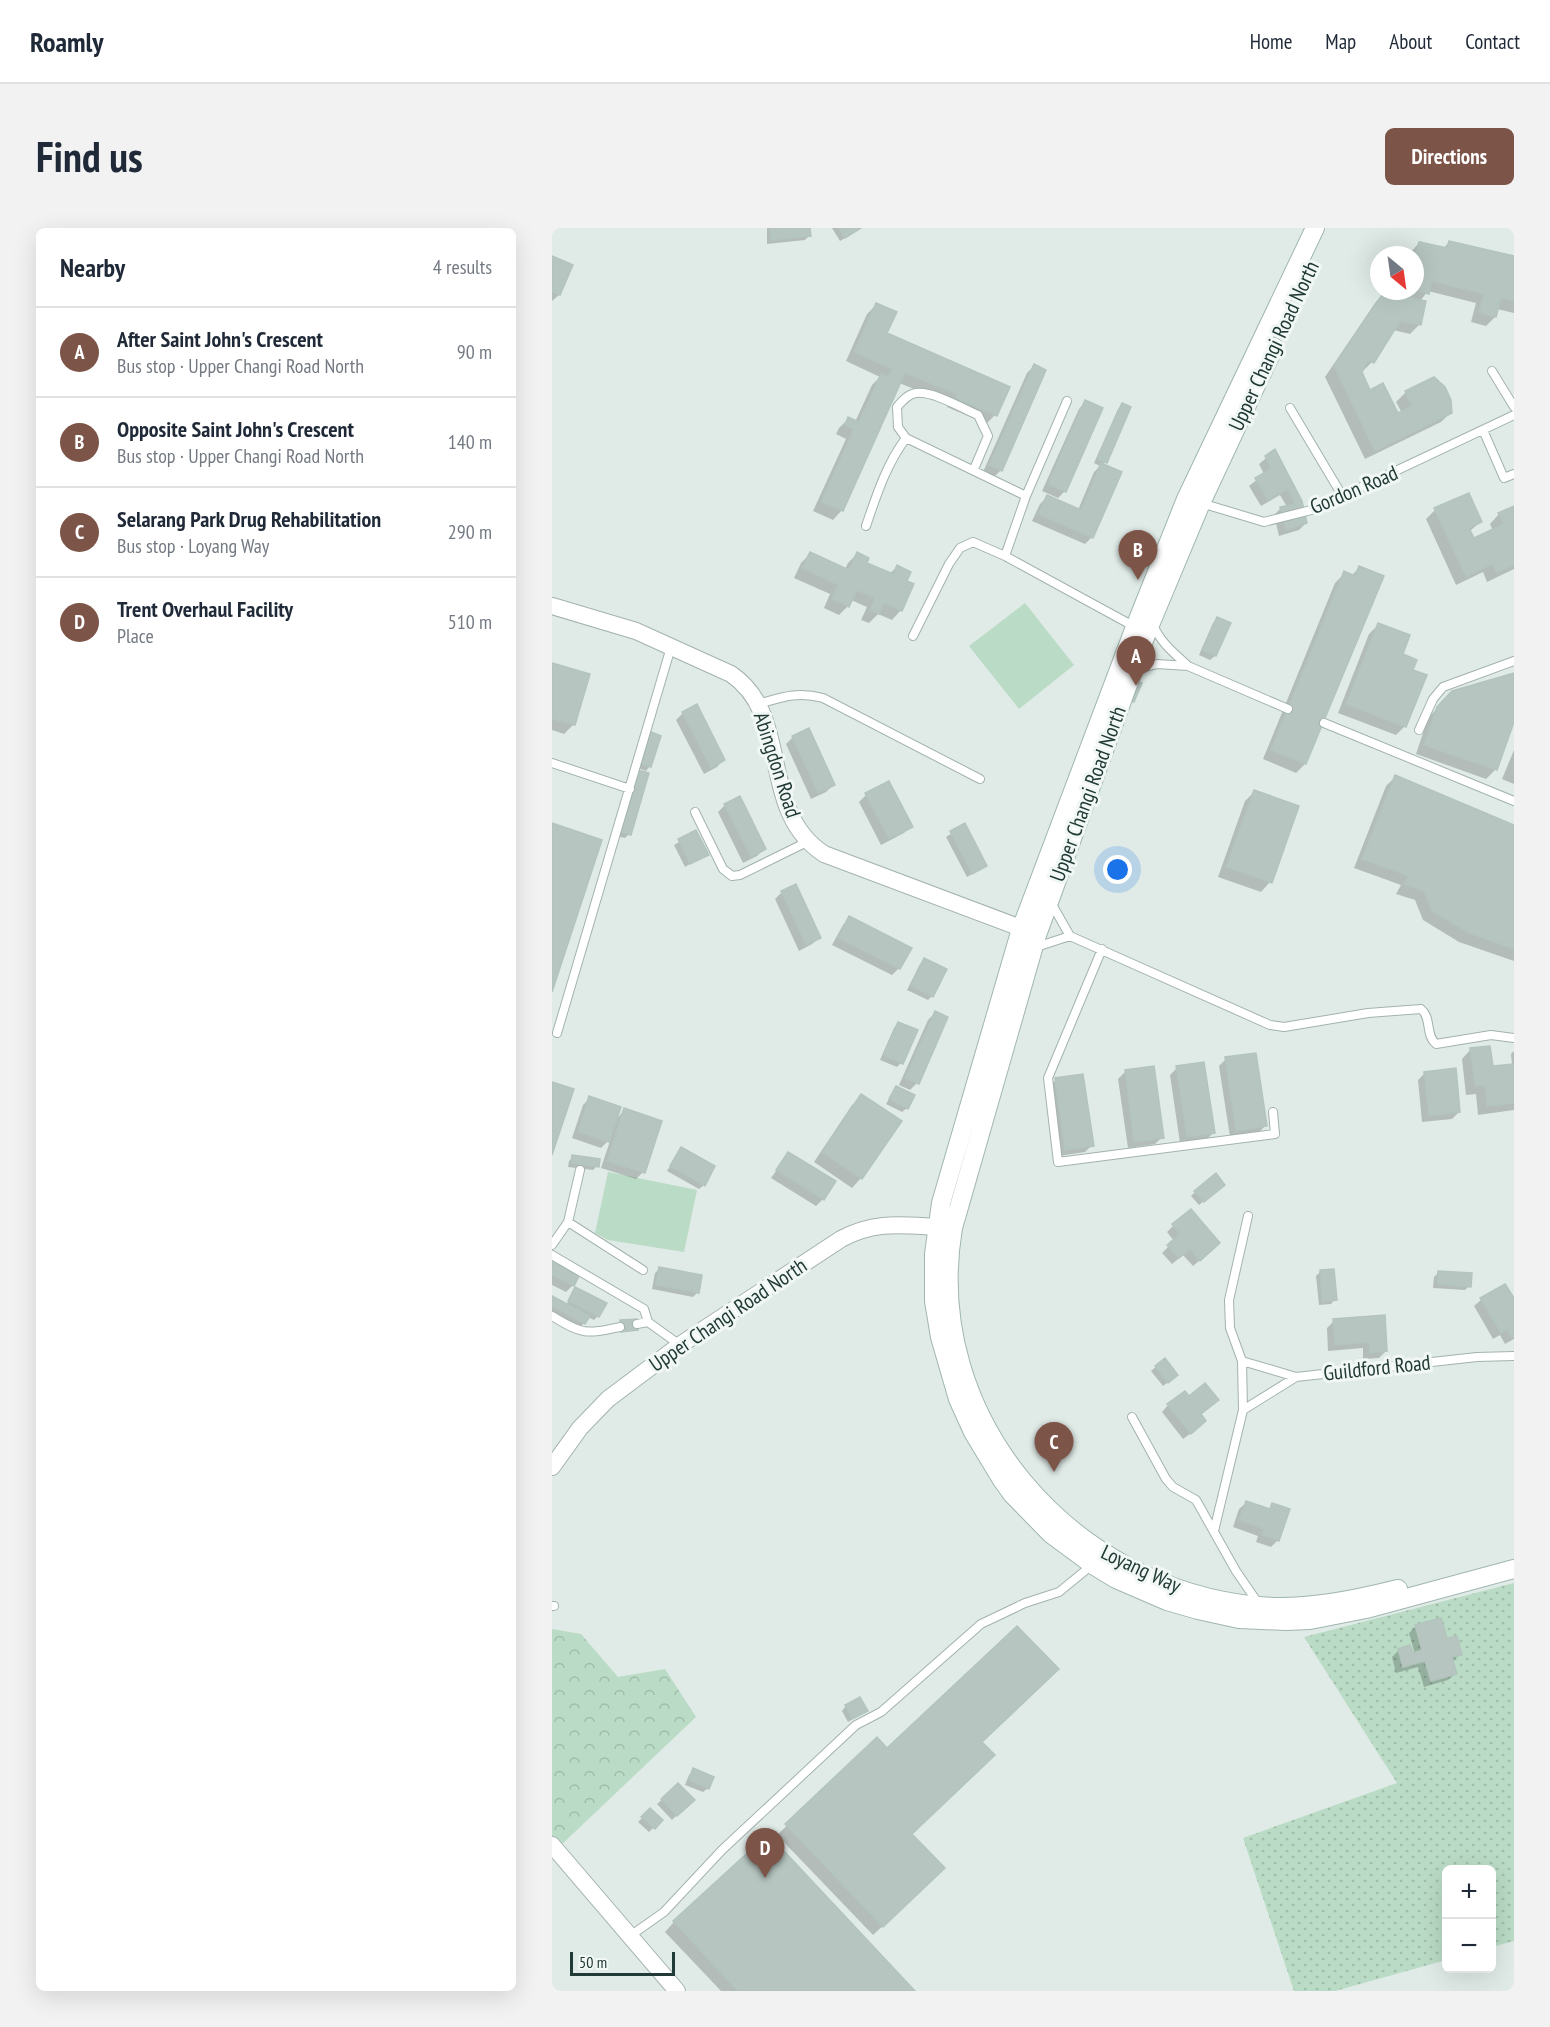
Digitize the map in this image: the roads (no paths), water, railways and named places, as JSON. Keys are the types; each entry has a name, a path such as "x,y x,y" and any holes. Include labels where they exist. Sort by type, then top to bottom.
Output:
{"street":[{"name":"Upper Changi Road North","path":"934,1254 945,1227 941,1203 1031,937 1144,627 1194,501 1316,228"},
{"name":"Upper Changi Road North","path":"1194,501 1327,228"},
{"name":"Abingdon Road","path":"552,606 636,631 731,674 744,683 758,704 765,721 785,805 794,824 807,842 824,854 1031,937"},
{"name":"Upper Changi Road North","path":"1031,937 1050,901 1133,671 1144,627"},
{"name":"Upper Changi Road North","path":"552,1467 580,1428 608,1398 680,1345 854,1232 885,1225 945,1227"},
{"name":"Loyang Way","path":"945,1227 949,1258 950,1302 959,1362 982,1420 1001,1452 1039,1500 1071,1530 1123,1565 1176,1588 1222,1600 1260,1606 1295,1606 1395,1590 1514,1556"},
{"name":"Loyang Way","path":"934,1254 934,1301 940,1337 958,1399 989,1461 1012,1494 1051,1534 1116,1579 1167,1601 1239,1619 1311,1620 1366,1609 1514,1569"},
{"path":"552,1845 677,1991"}],"lane":[{"path":"1492,371 1514,407"},
{"path":"974,469 988,436 978,415 933,395 913,393 903,400 897,407 898,427 906,438 1026,496"},
{"path":"1005,556 1026,496 1066,401"},
{"path":"1290,408 1343,497"},
{"name":"Gordon Road","path":"1194,501 1264,522 1315,509 1514,415"},
{"path":"1483,430 1504,478 1514,474"},
{"path":"867,526 880,482 892,457 906,438"},
{"path":"913,636 949,564 960,548 973,542 1144,627 1158,637 1188,666 1288,709"},
{"path":"557,1033 671,646"},
{"path":"1419,730 1433,699 1443,687 1514,661"},
{"path":"1133,671 1157,664 1188,666"},
{"path":"758,704 806,693 823,698 980,779"},
{"path":"1324,723 1514,801"},
{"path":"552,764 630,789"},
{"path":"695,812 723,869 732,876 740,875 807,842"},
{"path":"1050,901 1070,936"},
{"path":"1031,937 1070,936 1270,1025 1284,1027 1368,1013 1421,1009 1426,1015 1431,1040 1436,1044 1491,1035 1514,1038"},
{"path":"1102,950 1048,1078 1058,1162 1275,1134 1273,1112"},
{"path":"552,1245 568,1222 580,1170"},
{"path":"1214,1532 1243,1410 1242,1361 1230,1328 1229,1300 1248,1216"},
{"path":"568,1222 643,1270"},
{"path":"552,1255 644,1309 648,1322 680,1345"},
{"path":"552,1316 583,1333 620,1327"},
{"path":"637,1324 648,1322"},
{"name":"Guildford Road","path":"1242,1361 1296,1377 1477,1357 1514,1356"},
{"path":"1243,1410 1296,1377"},
{"path":"1132,1417 1166,1479 1196,1500 1236,1571 1260,1606"},
{"path":"630,1936 664,1912 722,1850 856,1725 881,1712 981,1624 1025,1603 1059,1592 1093,1565"}],"place":[{"name":"Opposite Saint John's Crescent","path":"1138,580"},
{"name":"After Saint John's Crescent","path":"1136,686"},
{"name":"Selarang Park Drug Rehabilitation","path":"1054,1472"},
{"name":"Trent Overhaul Facility","path":"765,1878"}]}
